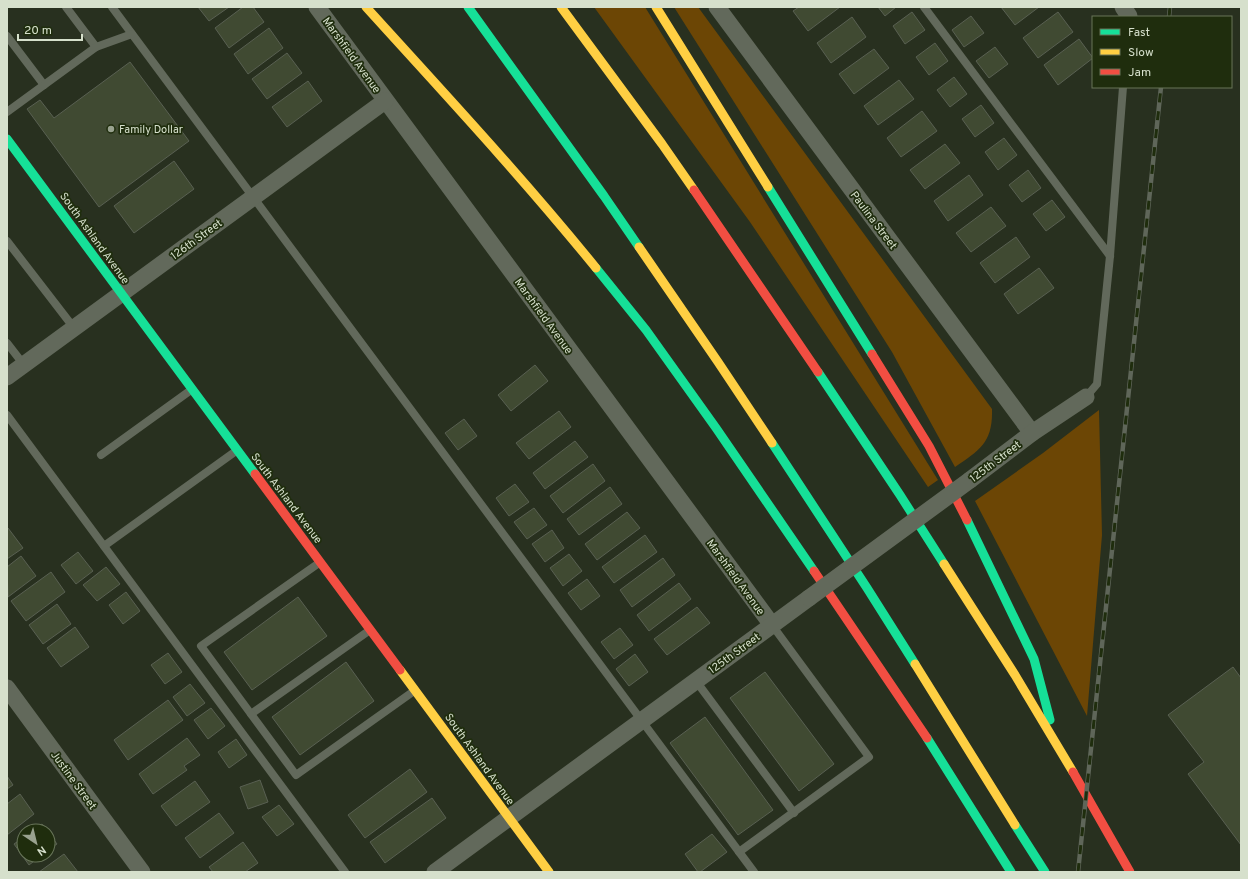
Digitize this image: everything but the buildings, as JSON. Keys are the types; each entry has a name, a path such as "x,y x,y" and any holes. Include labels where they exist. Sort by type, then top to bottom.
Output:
{"main road":[{"path":"366,7 484,137 561,225 646,330 729,447 912,715 1011,872"},
{"path":"468,7 604,196 718,362 866,588 1045,872"},
{"path":"561,7 662,144 782,318 904,501 1056,742 1130,872"},
{"path":"656,7 929,446 978,540 1034,659 1056,742"},
{"name":"South Ashland Avenue","path":"7,139 549,872"}],"street":[{"name":"Marshfield Avenue","path":"317,7 772,625"},
{"name":"Paulina Street","path":"717,7 1032,433"},
{"name":"126th Street","path":"7,377 385,101"},
{"name":"125th Street","path":"435,872 1032,433 1086,397"},
{"name":"Justine Street","path":"7,688 142,872"}],"lane":[{"path":"66,7 96,47"},
{"path":"112,7 754,872"},
{"path":"924,7 1110,256"},
{"path":"7,112 96,47 132,34"},
{"path":"7,36 44,85"},
{"path":"1086,397 1097,384 1110,256 1123,88"},
{"path":"7,241 74,328"},
{"path":"7,342 24,365"},
{"path":"101,455 192,390"},
{"path":"7,415 346,872"},
{"path":"104,546 237,450"},
{"path":"320,562 201,646 251,714 296,775 415,691"},
{"path":"739,852 869,757 772,625"},
{"path":"251,714 370,630"},
{"path":"696,681 794,813"}],"shaded area":[{"path":"594,7 645,7 938,480 928,487 750,222"},
{"path":"674,7 698,7 992,409 990,430 983,444 978,450 955,467 892,352"},
{"path":"1099,410 1102,535 1087,716 975,501 1043,453"}],"railway":[{"path":"1169,16 1170,7"},
{"path":"1078,872 1161,88"}],"traffic: fast":[{"path":"468,7 639,247"},
{"path":"7,139 255,474"},
{"path":"768,187 872,354"},
{"path":"596,268 646,330 716,428 814,571"},
{"path":"818,372 944,564"},
{"path":"772,443 915,664"},
{"path":"967,520 1034,659 1050,720"},
{"path":"927,738 1011,872"},
{"path":"1015,825 1045,872"}],"traffic: slow":[{"path":"366,7 512,169 596,268"},
{"path":"561,7 694,190"},
{"path":"656,7 768,187"},
{"path":"639,247 772,443"},
{"path":"944,564 1015,675 1073,772"},
{"path":"915,664 1015,825"},
{"path":"400,670 549,872"}],"traffic: jam":[{"path":"694,190 818,372"},
{"path":"872,354 929,446 967,520"},
{"path":"255,474 400,670"},
{"path":"814,571 927,738"},
{"path":"1073,772 1130,872"}],"place":[{"name":"Family Dollar","path":"111,129"}]}
